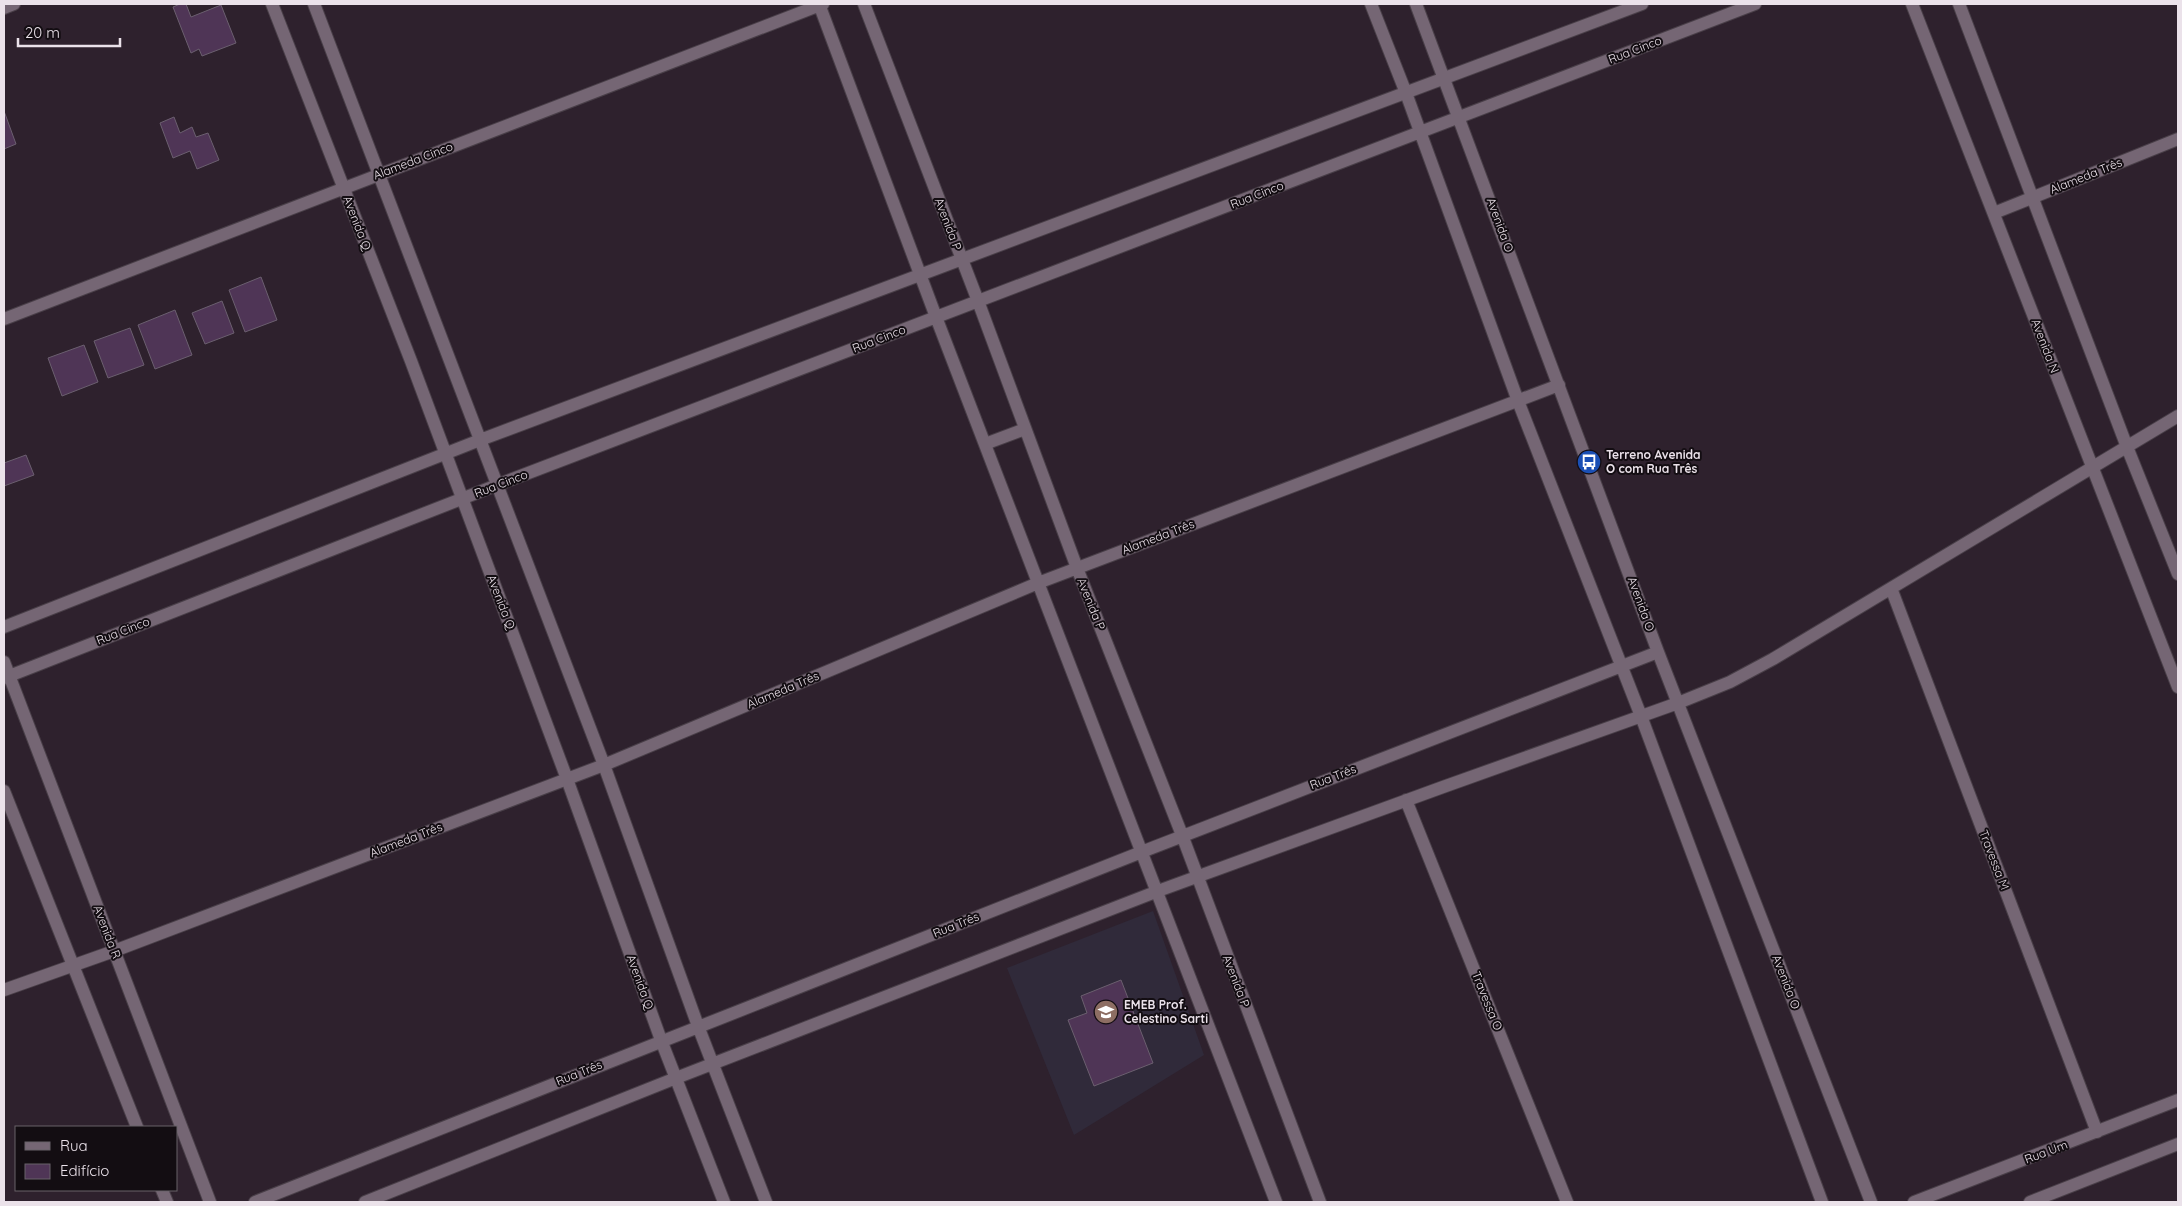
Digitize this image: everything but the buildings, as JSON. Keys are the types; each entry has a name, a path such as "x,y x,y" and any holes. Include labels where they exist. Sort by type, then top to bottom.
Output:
{"street":[{"path":"4,8 14,4"},
{"name":"Avenida Q","path":"272,4 462,499 567,779 661,1040 724,1202"},
{"path":"314,4 604,765 712,1065 766,1202"},
{"path":"821,4 936,317 1276,1202"},
{"name":"Alameda Cinco","path":"4,319 821,4"},
{"name":"Avenida P","path":"864,4 962,259 1077,568 1182,835 1320,1202"},
{"path":"1371,4 1406,93 1518,400 1641,716 1822,1202"},
{"name":"Avenida O","path":"1416,4 1460,117 1658,652 1872,1202"},
{"path":"4,627 480,440 1642,4"},
{"name":"Rua Cinco","path":"7,677 497,485 1755,4"},
{"name":"Avenida N","path":"1912,4 2178,687"},
{"path":"1959,4 2127,447 2178,574"},
{"name":"Alameda Três","path":"1994,213 2178,139"},
{"name":"Alameda Três","path":"4,990 72,967 604,765 1038,583 1559,385"},
{"path":"365,1202 676,1078 1197,877 1678,703 1730,682 2178,416"},
{"path":"985,444 1025,429"},
{"name":"Travessa M","path":"1891,588 2097,1132"},
{"name":"Rua Três","path":"255,1202 1182,835 1658,652"},
{"name":"Avenida R","path":"4,662 7,677 210,1202"},
{"path":"4,791 72,967 137,1126"},
{"name":"Travessa O","path":"1406,800 1567,1202"},
{"name":"Rua Um","path":"1914,1202 2178,1100"},
{"path":"2030,1202 2178,1144"}],"shaded area":[{"name":"EMEB Prof. Celestino Sarti","path":"1153,911 1204,1055 1074,1135 1007,968"}],"place":[{"name":"Terreno Avenida O com Rua Três","path":"1589,462"},
{"name":"EMEB Prof. Celestino Sarti","path":"1106,1012"}]}
